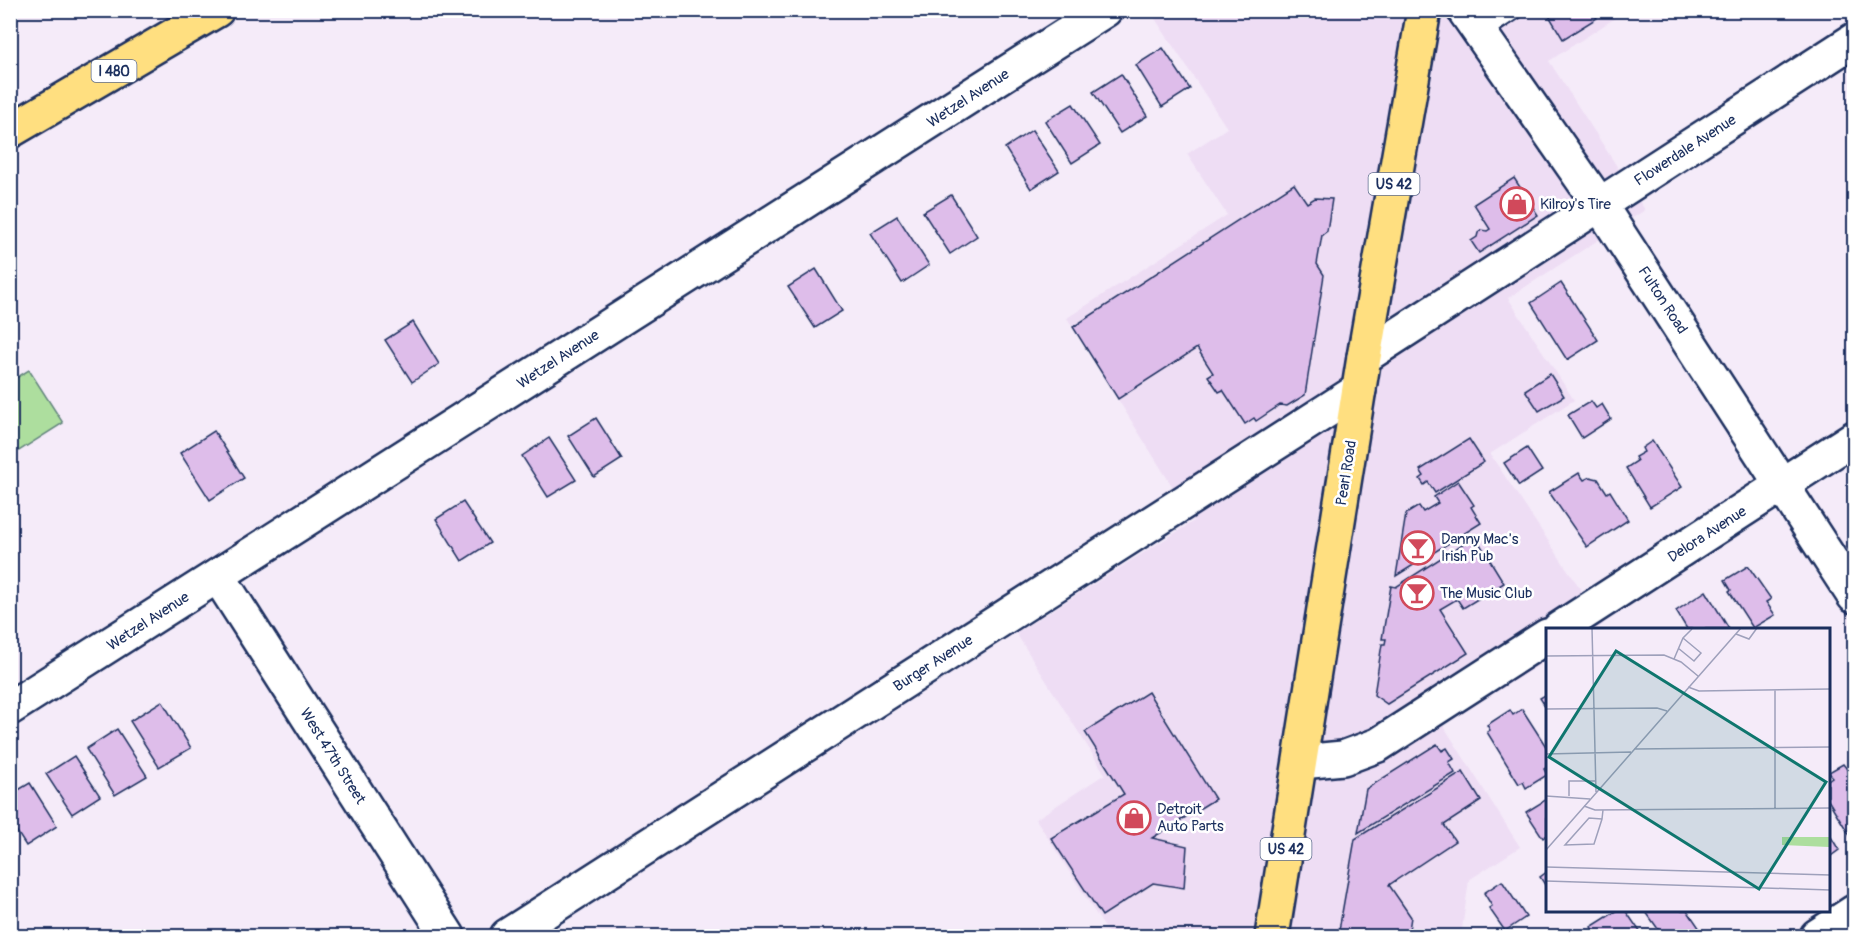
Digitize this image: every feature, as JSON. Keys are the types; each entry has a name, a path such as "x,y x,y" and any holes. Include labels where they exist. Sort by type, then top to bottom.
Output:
{"main road":[{"name":"I 480","path":"10,131 217,10"},
{"name":"Pearl Road","path":"1272,936 1364,357 1424,10"}],"street":[{"name":"Wetzel Avenue","path":"10,708 1105,10"},
{"name":"Fulton Road","path":"1472,22 1600,205 1784,484 1854,596"},
{"name":"Flowerdale Avenue","path":"1364,357 1854,40"},
{"name":"Burger Avenue","path":"507,936 1359,390"},
{"name":"Delora Avenue","path":"1561,628 1854,438"},
{"name":"West 47th Street","path":"218,576 448,936"},
{"path":"1301,762 1343,758 1378,745 1546,637"},
{"path":"1817,936 1854,912"}],"lane":[{"path":"1472,22 1515,10"}],"shaded area":[{"path":"1150,11 1626,11 1549,61 1645,210 1508,298 1574,400 1490,454 1604,624 1598,628 1546,628 1546,661 1443,725 1520,847 1469,880 1461,936 1110,936 1036,819 1105,774 1016,633 1194,521 1067,318 1227,215 1187,154 1227,128"}],"green space":[{"path":"29,370 63,423 11,456 11,381"}],"building":[{"path":"1553,10 1592,10 1597,18 1563,39 1548,14"},
{"path":"1163,48 1190,89 1162,107 1136,65"},
{"path":"1121,74 1147,116 1120,133 1093,92"},
{"path":"1073,104 1100,145 1072,163 1045,121"},
{"path":"1032,130 1059,171 1031,189 1005,148"},
{"path":"1514,178 1538,215 1479,253 1471,241 1482,230 1490,229 1474,204"},
{"path":"1294,184 1307,203 1315,198 1332,199 1327,231 1322,235 1317,264 1324,275 1305,395 1287,406 1280,405 1256,421 1254,418 1245,424 1223,390 1219,392 1208,376 1213,373 1197,348 1118,399 1073,327"},
{"path":"951,195 977,236 950,254 923,212"},
{"path":"897,216 929,265 902,283 870,233"},
{"path":"816,269 842,311 815,328 788,287"},
{"path":"1561,283 1598,340 1567,360 1531,303"},
{"path":"413,322 439,364 412,382 385,340"},
{"path":"1550,374 1564,396 1539,411 1525,390"},
{"path":"1591,401 1596,408 1602,404 1611,419 1582,438 1568,415"},
{"path":"596,418 622,459 594,477 568,436"},
{"path":"214,431 244,478 210,500 180,453"},
{"path":"549,438 576,480 548,497 522,456"},
{"path":"1469,439 1484,462 1435,493 1428,482 1424,485 1420,479 1424,476 1420,470"},
{"path":"1652,441 1682,487 1650,507 1626,468 1637,461 1635,457 1644,452 1642,448"},
{"path":"1527,448 1542,471 1519,486 1504,463"},
{"path":"1579,473 1584,480 1590,477 1598,479 1607,493 1610,491 1628,520 1587,547 1549,492"},
{"path":"1458,481 1474,505 1471,507 1481,523 1396,576 1406,514 1419,506 1423,512 1438,503 1434,497"},
{"path":"463,502 490,543 462,561 436,519"},
{"path":"1475,536 1504,583 1463,608 1457,599 1440,609 1468,653 1387,704 1374,695 1382,644 1385,644 1386,639 1382,639 1391,586 1396,587"},
{"path":"1748,566 1771,599 1766,602 1775,615 1753,628 1729,591 1731,590 1725,580"},
{"path":"1706,591 1728,628 1686,628 1676,611"},
{"name":"Detroit Auto Parts","path":"1148,692 1215,799 1152,838 1187,846 1184,888 1153,883 1102,916 1051,838 1124,794 1085,732"},
{"path":"1546,695 1546,707 1540,698"},
{"path":"162,701 191,748 159,767 130,721"},
{"path":"1522,709 1546,746 1546,768 1544,769 1546,776 1526,788 1523,782 1519,784 1487,732 1490,730 1487,725 1510,710 1513,715"},
{"path":"117,729 147,776 115,795 86,749"},
{"path":"1437,744 1442,751 1447,748 1454,759 1449,762 1455,773 1358,833 1366,789"},
{"path":"74,756 100,796 72,814 46,774"},
{"path":"1843,764 1854,778 1854,842 1829,802 1829,779 1832,777 1829,772"},
{"path":"1463,772 1481,801 1444,825 1455,841 1389,885 1411,917 1408,936 1338,936 1355,839"},
{"path":"30,783 57,826 26,846 10,821 10,795"},
{"path":"1546,800 1546,836 1543,838 1526,812"},
{"path":"1829,834 1839,850 1829,857"},
{"path":"1546,873 1546,886 1540,877"},
{"path":"1502,881 1526,917 1505,931 1489,908 1492,906 1484,893"},
{"path":"1616,911 1626,911 1643,936 1597,936 1591,927"},
{"path":"1688,911 1700,929 1692,934 1694,936 1663,936 1646,912"}],"place":[{"name":"Kilroy's Tire","path":"1517,204"},
{"name":"Danny Mac's Irish Pub","path":"1418,548"},
{"name":"The Music Club","path":"1417,593"},
{"name":"Detroit Auto Parts","path":"1134,818"}]}
